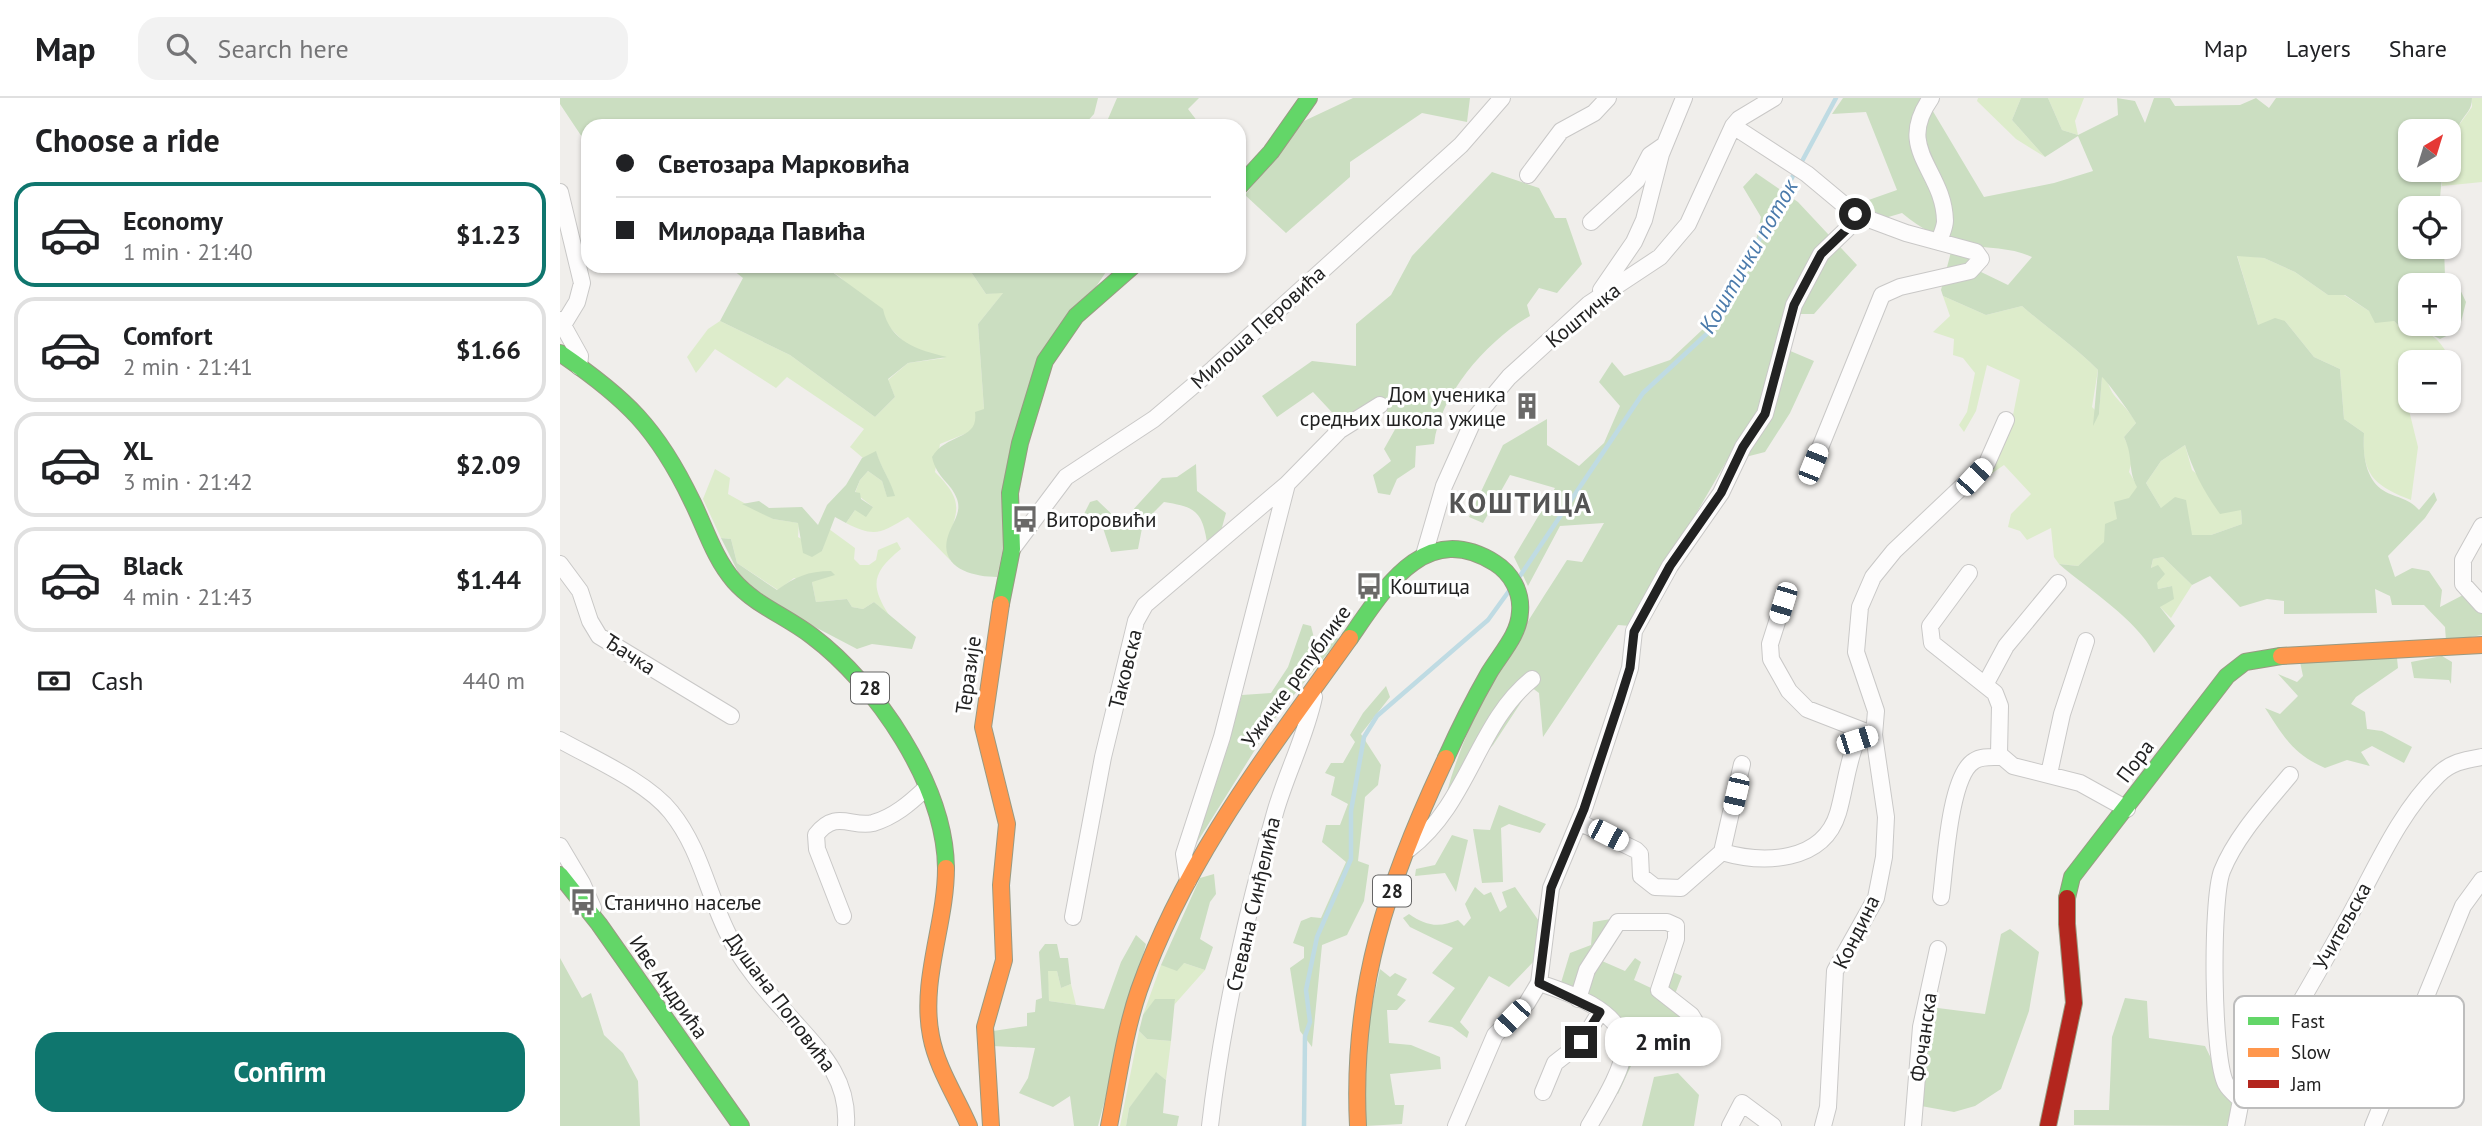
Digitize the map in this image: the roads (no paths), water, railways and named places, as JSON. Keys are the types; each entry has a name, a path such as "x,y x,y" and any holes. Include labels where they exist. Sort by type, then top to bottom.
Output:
{"main road":[{"path":"1246,179 1271,152 1309,98"},
{"name":"Теразије","path":"991,1126 985,1027 1004,960 1001,885 1007,824 983,727 992,652 1012,549 1010,493 1031,401 1045,361 1076,316 1124,273"},
{"name":"28","path":"560,354 620,395 640,418 680,478 716,552 734,582 824,645 875,695 906,744 942,836 946,869 945,904 929,994 929,1024 938,1064 969,1126"},
{"name":"28","path":"1358,1126 1357,1038 1365,980 1379,928 1409,849 1468,715 1518,630 1519,596 1507,571 1493,559 1466,551 1446,549 1424,555"},
{"name":"Ужичке републике","path":"1109,1126 1134,1008 1145,974 1188,881 1239,790 1391,584 1424,555"},
{"name":"Пора","path":"2050,1125 2074,1003 2064,918 2068,887 2083,859 2127,808 2227,676 2245,662 2263,657 2482,645"},
{"name":"Иве Андрића","path":"560,875 599,924 741,1126"}],"street":[{"name":"Милоша Перовића","path":"1012,549 1066,477 1154,419 1213,369 1461,145 1502,98"},
{"path":"1528,175 1561,131 1594,113 1608,98"},
{"path":"1590,304 1634,242 1644,220 1665,144 1684,98"},
{"name":"Коштичка","path":"1424,555 1444,486 1474,419 1509,377 1590,304 1660,257 1688,224 1733,126 1739,119 1774,98"},
{"path":"1931,98 1917,119 1915,135 1937,186 1945,222 1939,242"},
{"path":"1733,126 1807,174 1855,214 1976,253 1981,259 1969,271 1900,287 1882,295 1813,464"},
{"path":"1591,222 1637,180 1650,155 1665,144"},
{"path":"560,192 582,283 577,302 561,322 580,356 579,367"},
{"path":"1456,1126 1495,1035 1527,1003 1539,983 1551,888 1579,822 1620,700 1630,668 1634,632 1676,556 1721,493 1743,447 1765,414 1794,305 1821,254 1847,229 1855,214"},
{"path":"1094,298 1110,273"},
{"name":"Таковска","path":"1073,917 1102,757 1136,621 1145,605 1287,484 1340,430 1380,405"},
{"name":"Кондина","path":"1823,1126 1828,1107 1835,971 1876,898 1884,857 1886,817 1874,735 1876,711 1856,652 1860,607 1873,577 1894,551 1987,463 2006,419"},
{"path":"1188,881 1184,854 1222,737 1287,484"},
{"path":"2482,526 2463,561 2463,584 2482,606"},
{"name":"Ђачка","path":"560,564 580,591 590,621 599,636 731,716"},
{"path":"1969,573 1930,626 1932,643 1995,693 2000,706 2000,757 2013,766 2093,788 2127,808"},
{"path":"1985,685 2006,646 2058,583"},
{"path":"1783,603 1770,644 1771,659 1789,691 1807,709 1874,735"},
{"path":"2049,774 2062,714 2086,641"},
{"path":"1409,849 1428,834 1448,809 1499,718 1532,679"},
{"name":"Стевана Синђелића","path":"1210,1126 1217,1064 1252,892 1289,765 1314,699 1313,688"},
{"path":"1722,852 1772,858 1804,853 1816,844 1837,817 1857,740 1874,735"},
{"name":"Душана Поповића","path":"560,740 635,783 670,810 695,848 727,933 755,975 821,1049 843,1087 847,1105 846,1126"},
{"path":"1941,897 1953,810 1964,771 1973,762 2000,757"},
{"name":"Учитељска","path":"2303,996 2351,914 2379,859 2409,813 2446,768 2460,761 2482,757"},
{"path":"1579,822 1636,849 1640,855 1641,876 1655,887 1666,890 1681,888 1722,852 1742,764"},
{"path":"2234,1093 2226,1084 2218,1055 2216,907 2221,872 2251,824 2290,775"},
{"path":"843,916 817,849 816,835 831,822 846,820 869,824 887,818 925,789"},
{"path":"560,846 582,883 599,924"},
{"path":"2427,996 2463,906 2482,880"},
{"path":"1578,999 1587,970 1618,922 1667,922 1676,926 1676,939 1660,990 1690,1015 1710,1046"},
{"name":"Фочанска","path":"1913,1126 1921,1027 1938,950"},
{"path":"1539,983 1578,999 1617,1025 1624,1045 1622,1060 1590,1126"},
{"path":"1543,1092 1555,1063 1581,1042 1600,1012"},
{"path":"1730,1126 1742,1103 1773,1126"},
{"name":"Учитељска","path":"2236,1126 2239,1108"},
{"path":"2374,1126 2381,1108"}],"waterway":[{"name":"Коштички поток","path":"1800,165 1836,98"},
{"name":"Коштички поток","path":"1520,576 1643,393 1712,329 1795,172"},
{"name":"Коштички поток","path":"1304,1126 1305,1036 1310,1022 1306,990 1317,937 1351,859 1351,811 1364,737 1377,716 1488,620 1509,591"}],"place":[{"name":"Дом ученика средњих школа ужице","path":"1527,406"},
{"name":"Виторовићи","path":"1025,519"},
{"name":"Коштица","path":"1369,586"},
{"name":"Станично насеље","path":"583,902"}],"district":[{"name":"КОШТИЦА","path":"1521,502"}]}
